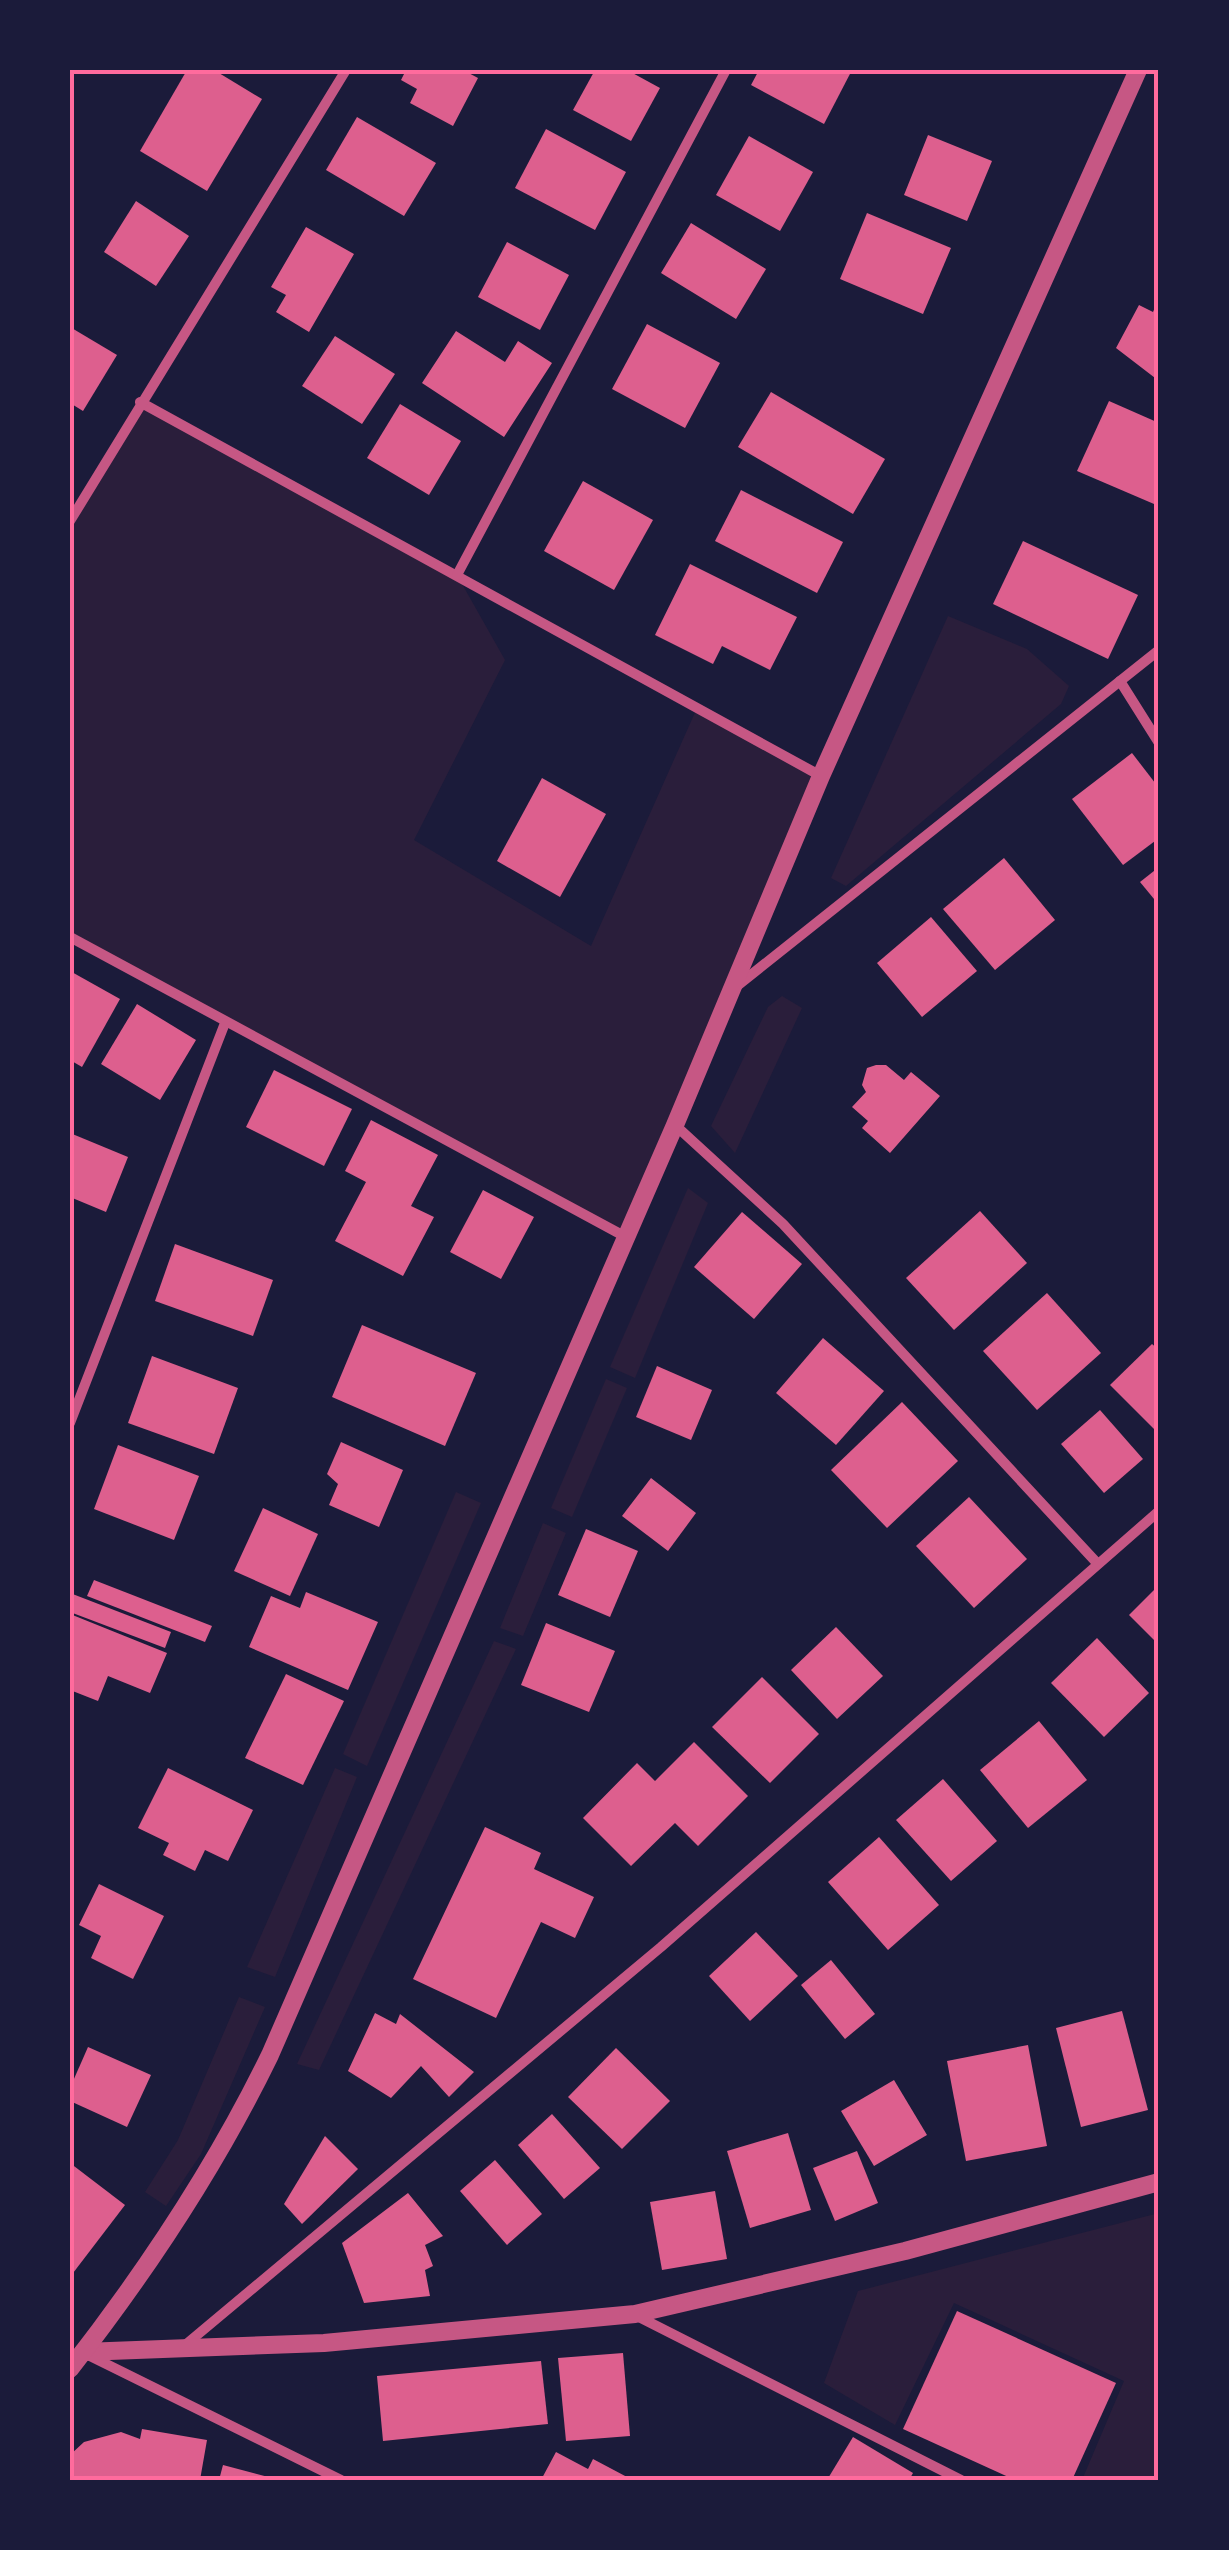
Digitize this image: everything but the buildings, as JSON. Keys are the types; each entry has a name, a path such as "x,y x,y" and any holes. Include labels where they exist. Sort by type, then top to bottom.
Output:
{"street":[{"path":"70,521 346,70"},
{"path":"457,575 726,70"},
{"path":"70,2369 179,2223 226,2144 270,2054 675,1126 821,776 1138,70"},
{"path":"140,402 821,776"},
{"path":"732,990 1159,650"},
{"path":"1120,681 1159,742"},
{"path":"70,937 624,1236"},
{"path":"70,1423 225,1023"},
{"path":"675,1126 783,1224 1097,1564"},
{"path":"181,2348 661,1947 1159,1511"},
{"path":"83,2352 324,2343 634,2314 905,2251 1159,2182"},
{"path":"634,2314 961,2480"},
{"path":"83,2352 341,2480"}],"shaded area":[{"path":"140,402 457,575 505,660 414,840 591,946 697,708 821,776 624,1236 70,936 70,521"},
{"path":"948,616 1027,649 1069,686 1061,704 846,886 831,878"},
{"path":"782,996 802,1008 735,1153 711,1126 768,1007"},
{"path":"688,1188 708,1203 635,1378 610,1367"},
{"path":"606,1379 627,1388 572,1517 551,1508"},
{"path":"456,1492 481,1503 367,1766 343,1754"},
{"path":"543,1523 566,1533 523,1636 500,1628"},
{"path":"494,1641 516,1649 319,2070 297,2064"},
{"path":"335,1768 357,1777 275,1977 247,1967"},
{"path":"239,1997 265,2007 201,2154 166,2206 145,2192 178,2140"},
{"path":"1159,2213 1159,2480 1082,2480 1124,2381 954,2303 895,2425 824,2383 858,2291"}]}
